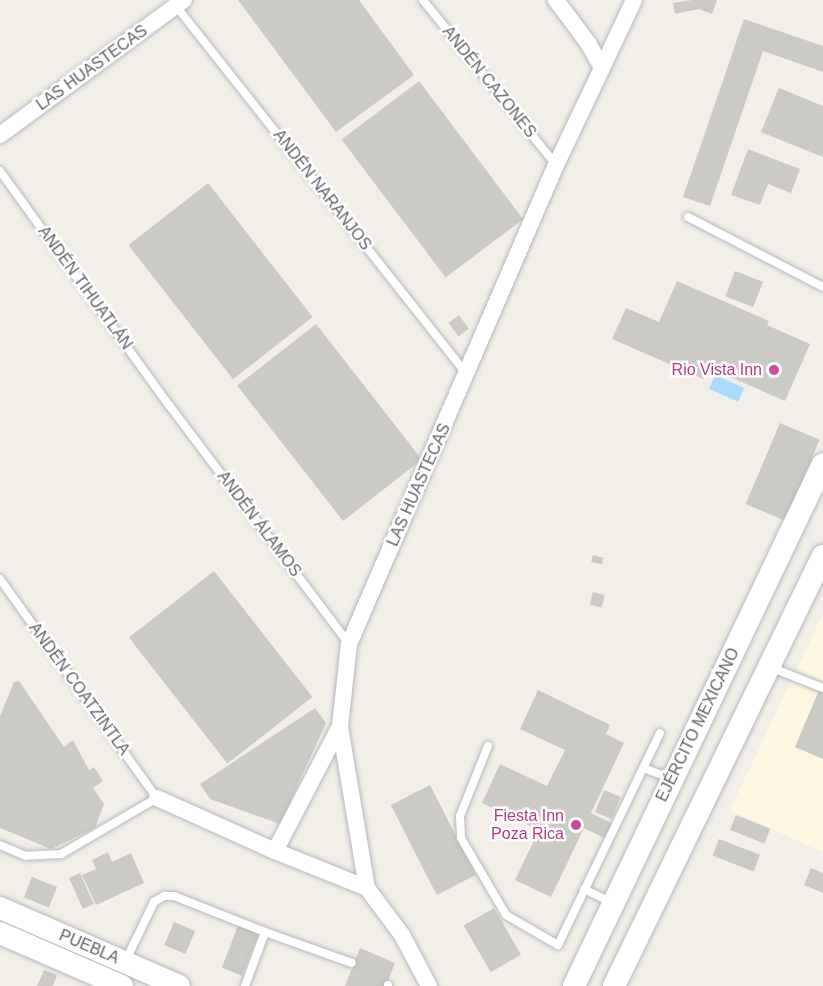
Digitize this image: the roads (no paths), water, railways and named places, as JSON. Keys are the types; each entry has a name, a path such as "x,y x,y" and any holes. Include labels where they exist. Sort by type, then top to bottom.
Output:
{"main road":[{"name":"EJÉRCITO MEXICANO","path":"574,986 823,464"},
{"path":"614,986 823,556"},
{"path":"752,612 787,629"},
{"name":"PUEBLA","path":"0,909 179,986"},
{"name":"PUEBLA","path":"0,933 122,986"}],"street":[{"path":"556,0 588,43 602,68"},
{"name":"LAS HUASTECAS","path":"429,986 402,935 367,888 340,726 349,644 556,165 634,0"},
{"name":"LAS HUASTECAS","path":"0,135 180,3"},
{"path":"274,851 340,726"},
{"path":"157,798 274,851 367,888"}],"lane":[{"name":"ANDÉN CAZONES","path":"423,0 556,165"},
{"name":"ANDÉN NARANJOS","path":"180,3 467,375"},
{"name":"ANDÉN TIHUATLÁN","path":"0,171 169,405"},
{"path":"688,217 823,287"},
{"name":"ANDÉN ÁLAMOS","path":"169,405 349,644"},
{"name":"ANDÉN COATZINTLA","path":"0,579 157,798"},
{"path":"769,667 823,688"},
{"path":"488,746 460,816 461,838 506,915 558,945 660,733"},
{"path":"643,768 673,779"},
{"path":"0,845 27,856 61,854 157,798"},
{"path":"584,889 613,903"},
{"path":"125,963 154,902 164,896 174,896 352,963"},
{"path":"245,986 266,932"}],"water":[{"path":"715,375 744,388 738,402 709,389"}],"place":[{"name":"Rio Vista Inn","path":"774,370"},
{"name":"Fiesta Inn Poza Rica","path":"576,825"}]}
